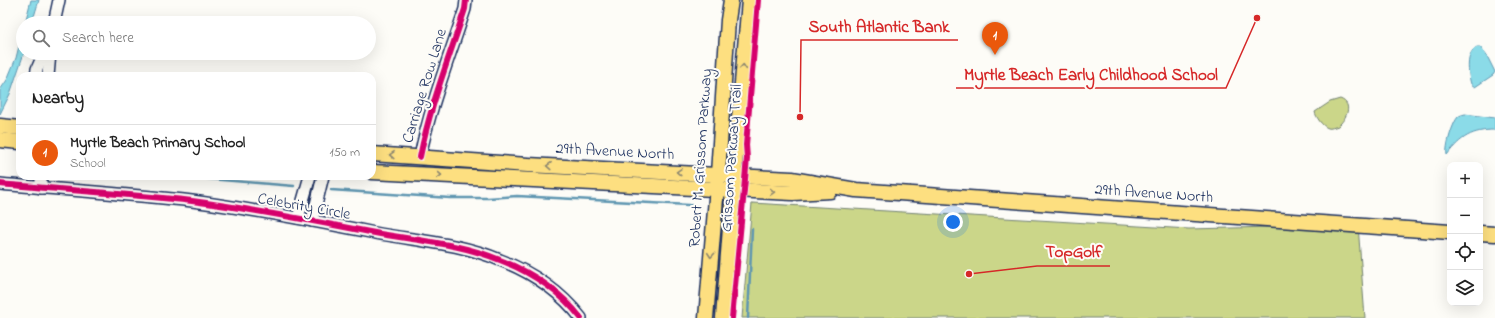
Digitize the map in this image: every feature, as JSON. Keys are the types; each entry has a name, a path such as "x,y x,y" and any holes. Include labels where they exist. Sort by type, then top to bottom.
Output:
{"main road":[{"name":"Robert M. Grissom Parkway","path":"706,318 718,174 728,20 731,0"},
{"name":"Robert M. Grissom Parkway","path":"723,318 749,0"},
{"path":"0,126 16,128"},
{"path":"0,140 16,142"},
{"name":"29th Avenue North","path":"376,154 528,165 718,174 733,183"},
{"name":"29th Avenue North","path":"376,172 716,189 733,183 792,179 856,190 1447,232"},
{"path":"1483,233 1495,234"}],"street":[{"path":"56,16 59,0"},
{"name":"Carriage Row Lane","path":"420,157 428,121 465,9 466,0"},
{"path":"37,72 41,60"},
{"path":"48,72 49,60"},
{"path":"41,180 41,188"},
{"path":"298,218 309,180"},
{"path":"312,221 322,180"},
{"name":"Celebrity Circle","path":"0,184 29,181 41,188 193,202 298,218 388,235 445,243 494,257 523,270 568,303 581,318"}],"green space":[{"path":"1340,99 1347,104 1348,108 1346,116 1338,126 1328,128 1320,121 1315,112 1330,102"},
{"path":"752,203 1189,229 1358,225 1365,318 742,318"}],"water":[{"path":"31,0 39,0 34,16 27,16"},
{"path":"1480,47 1487,56 1495,72 1475,87 1471,84 1468,64 1473,50"},
{"path":"16,58 16,60 22,60 18,72 16,72 10,94 0,114 0,90 7,80"},
{"path":"1465,114 1495,118 1495,130 1473,133 1462,139 1447,155 1448,141 1454,124 1460,115"}],"waterway":[{"path":"221,180 294,186"},
{"path":"331,190 450,198 517,196 689,205 699,207"},
{"path":"748,318 752,229"}],"cycle path":[{"path":"420,157 434,101 465,9 466,0"},
{"name":"Grissom Parkway Trail","path":"732,318 747,158 746,145 758,0"},
{"path":"0,184 144,196 215,204 454,246 485,254 523,270 544,283 564,299 581,318"}],"place":[{"name":"Myrtle Beach Early Childhood School","path":"1257,18"},
{"name":"Myrtle Beach Primary School","path":"995,55"},
{"name":"South Atlantic Bank","path":"800,117"},
{"name":"TopGolf","path":"969,274"}]}
